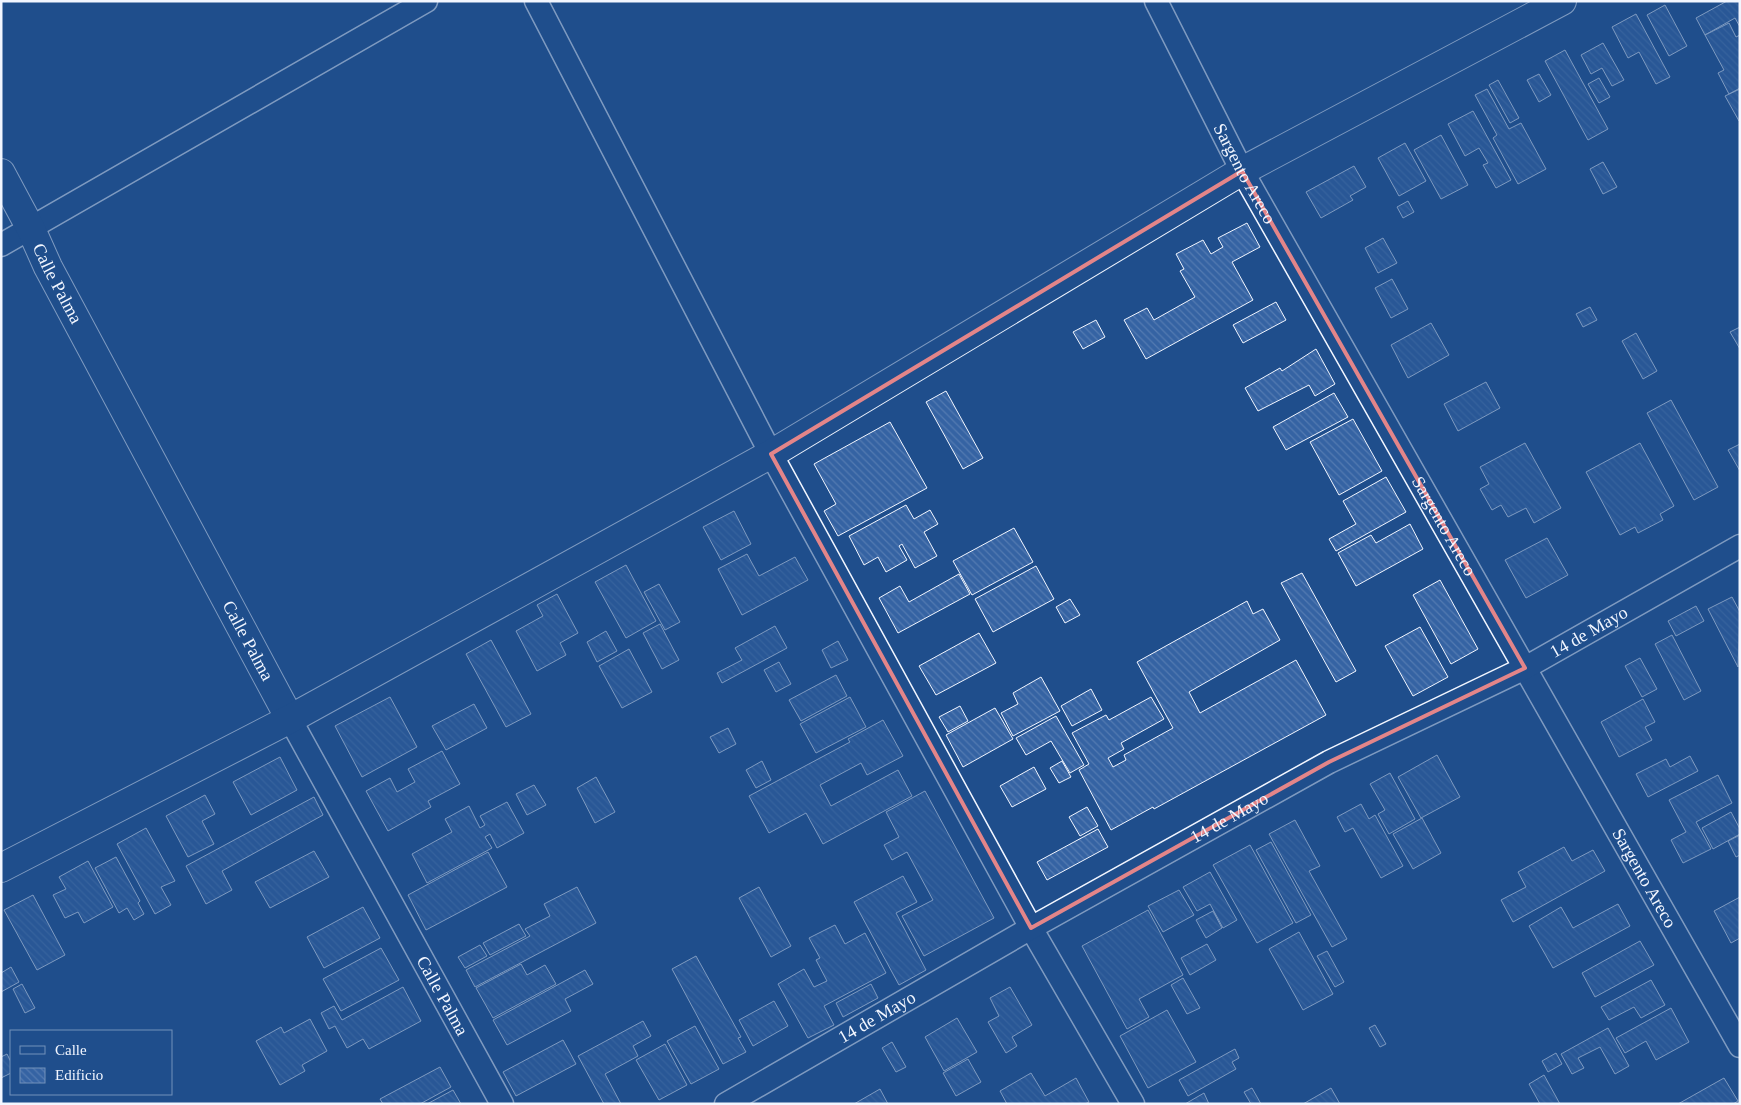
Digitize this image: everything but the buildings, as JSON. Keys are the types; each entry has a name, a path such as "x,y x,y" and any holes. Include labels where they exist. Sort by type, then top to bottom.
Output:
{"street":[{"path":"1,245 426,1"},
{"path":"536,1 770,454 1126,1101"},
{"name":"Sargento Areco","path":"1156,1 1242,171 1740,1046"},
{"path":"1,868 290,719 770,454 1242,171 1562,1"},
{"name":"Calle Palma","path":"1,173 31,228 48,267 290,719 502,1104"},
{"name":"14 de Mayo","path":"726,1104 1031,928 1330,762 1525,668 1740,546"}],"highlighted area":[{"path":"1242,171 1525,668 1329,762 1031,928 771,454"}]}
